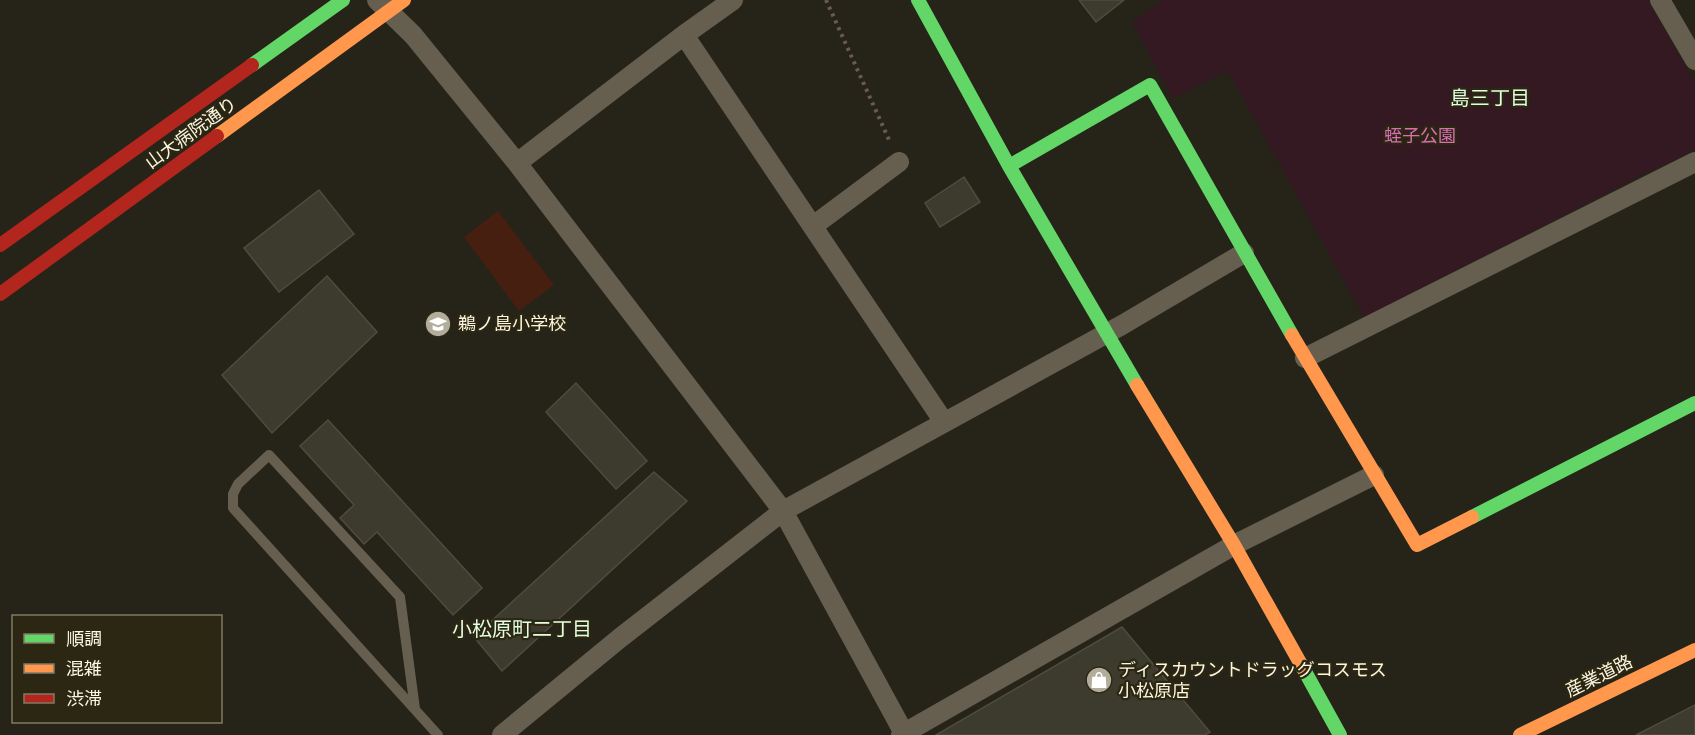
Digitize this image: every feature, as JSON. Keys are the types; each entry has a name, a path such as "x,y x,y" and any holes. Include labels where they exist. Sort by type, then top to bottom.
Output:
{"street":[{"name":"山大病院通り","path":"0,245 343,0"},
{"path":"517,163 733,0"},
{"path":"918,0 1009,166 1177,453 1234,545 1340,735"},
{"path":"1660,0 1695,60"},
{"name":"山大病院通り","path":"0,294 390,4"},
{"path":"390,4 517,163 783,511 903,734 1234,545 1374,474"},
{"path":"684,35 944,422"},
{"path":"1009,166 1150,85 1305,358 1417,544 1695,403"},
{"path":"813,226 899,162"},
{"path":"1305,358 1695,162"},
{"path":"501,735 620,638 783,511 1108,333 1244,253"},
{"name":"産業道路","path":"1520,735 1695,650"}],"lane":[{"path":"415,709 400,597 269,455 238,484 233,494 232,508 438,735"}],"path":[{"path":"826,0 899,162"}],"green space":[{"name":"蛭子公園","path":"1163,0 1648,0 1695,83 1695,150 1364,317 1228,71 1173,98 1132,22"}],"shaded area":[{"path":"498,211 554,285 519,311 464,237"}],"building":[{"path":"1079,0 1124,0 1096,22"},
{"path":"964,177 980,202 940,227 925,203"},
{"path":"319,190 354,234 279,292 244,248"},
{"path":"327,276 377,332 272,433 222,375"},
{"path":"576,383 647,461 616,489 546,412"},
{"path":"328,420 482,588 453,615 377,532 364,544 340,518 354,505 300,446"},
{"path":"654,472 687,501 502,671 474,637"},
{"name":"ディスカウントドラッグコスモス 小松原店","path":"1122,627 1210,732 1205,735 936,735"},
{"path":"1695,705 1695,735 1636,735"}],"traffic: fast":[{"path":"252,65 343,0"},
{"path":"918,0 1009,166 1137,385"},
{"path":"1009,166 1150,85 1292,335"},
{"path":"1472,517 1695,403"},
{"path":"1303,668 1340,735"}],"traffic: slow":[{"path":"217,136 404,0"},
{"path":"1292,335 1417,545 1472,517"},
{"path":"1137,385 1234,545 1303,668"},
{"path":"1520,735 1695,650"}],"traffic: jam":[{"path":"0,245 252,65"},
{"path":"0,294 217,136"}],"place":[{"name":"鵜ノ島小学校","path":"438,324"},
{"name":"ディスカウントドラッグコスモス 小松原店","path":"1099,680"}],"district":[{"name":"島三丁目","path":"1490,98"},
{"name":"小松原町二丁目","path":"522,629"}]}
